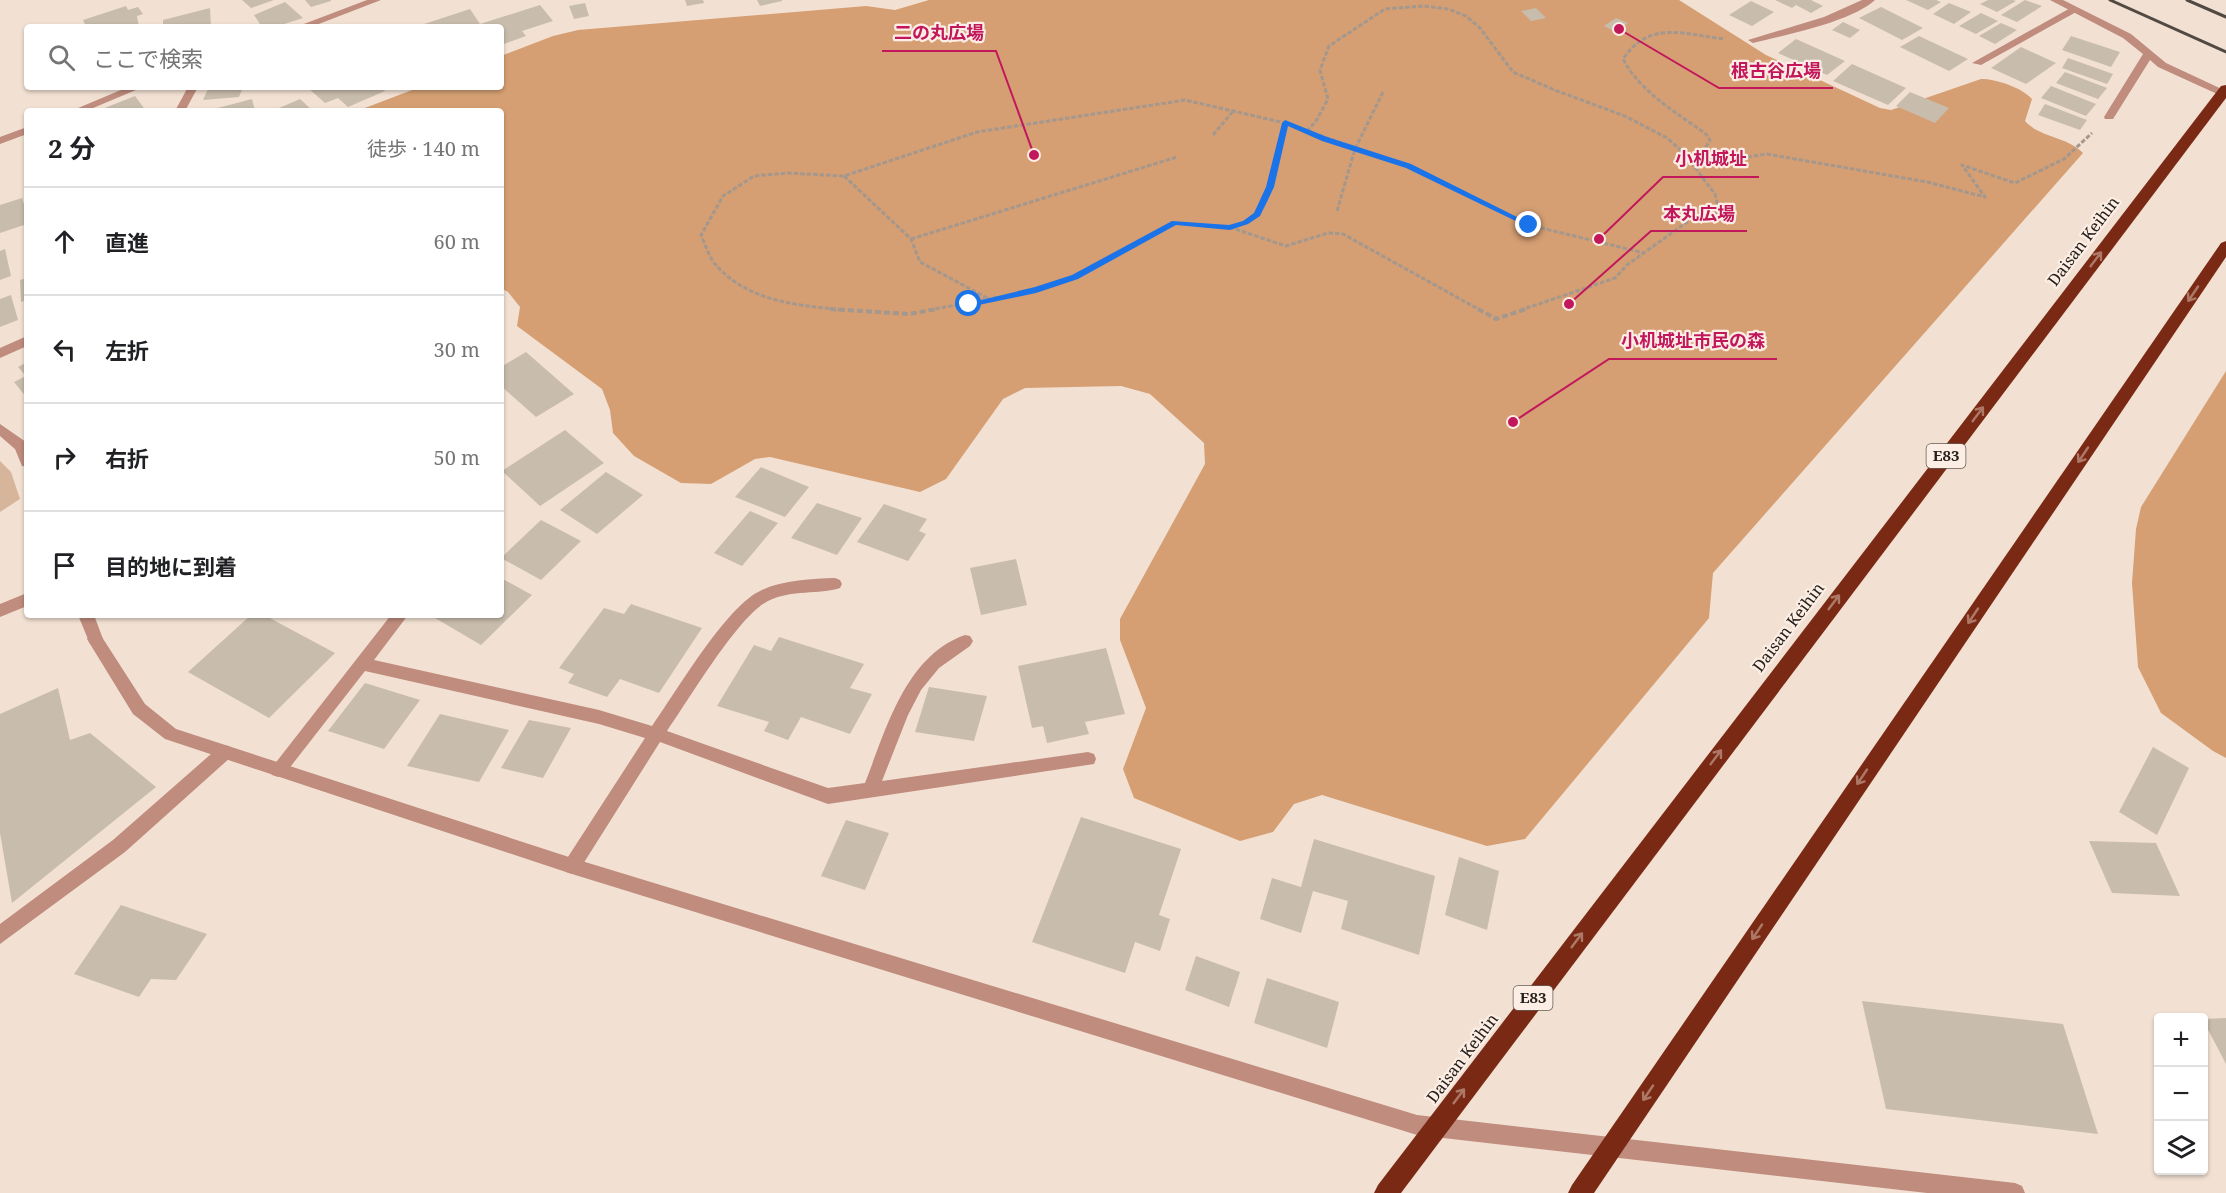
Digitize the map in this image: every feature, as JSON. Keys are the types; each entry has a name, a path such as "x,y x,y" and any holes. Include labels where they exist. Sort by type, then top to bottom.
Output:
{"highway":[{"name":"Daisan Keihin","path":"1386,1193 2226,89"},
{"path":"1580,1193 2226,246"}],"street":[{"path":"309,24 376,0"},
{"path":"1754,40 1807,27 1844,14 1870,0"},
{"path":"2055,0 2127,36 2162,65 2226,95"},
{"path":"1977,63 2074,9"},
{"path":"2109,117 2148,54"},
{"path":"84,108 130,90"},
{"path":"182,108 191,90"},
{"path":"0,141 24,131"},
{"path":"0,353 24,342"},
{"path":"0,429 21,446 24,454"},
{"path":"572,866 656,734 736,619 763,596 803,585 835,584"},
{"path":"0,611 24,600"},
{"path":"87,618 94,639 139,709 171,734 572,866 1417,1125 2015,1193"},
{"path":"278,770 397,618"},
{"path":"870,791 908,700 926,672 944,654 966,641"},
{"path":"361,664 599,717 656,734 828,796 1088,759"},
{"path":"0,935 120,846 225,752"}],"path":[{"path":"1306,131 1316,121 1328,99 1320,70 1329,46 1385,9 1435,7 1461,12 1476,21 1509,69 1545,87 1602,106 1667,136 1696,165 1699,174 1714,189 1719,203 1719,212 1698,216 1628,265 1615,278 1496,319 1343,234 1328,232 1307,242 1286,246 1230,227 1174,223 1075,277 1036,290 909,314 857,312 780,303 739,285 714,263 701,235 723,196 754,176 788,173 844,176 977,132 1185,100 1285,123 1306,131 1355,149 1408,166 1529,225 1645,253"},
{"path":"1696,165 1710,140 1706,134 1667,105 1627,70 1623,59 1627,51 1649,33 1660,32 1737,41 1754,40"},
{"path":"1337,211 1355,149 1383,92"},
{"path":"1213,135 1234,110"},
{"path":"1696,165 1767,154 1927,182 1985,197 1962,165 2015,183 2064,159 2109,117"},
{"path":"1230,227 1245,223 1257,215 1270,187 1285,123"},
{"path":"911,239 1177,157"},
{"path":"844,176 911,239 920,262 990,300"}],"shaded area":[{"path":"929,0 1679,0 1766,55 1880,108 1891,110 1981,79 2008,84 2032,99 2025,121 2031,127 2077,147 2083,153 1713,573 1709,618 1525,839 1487,846 1322,795 1294,804 1273,832 1240,841 1134,798 1123,769 1146,708 1120,640 1120,619 1205,464 1204,443 1150,394 1121,386 1025,388 1003,399 946,479 920,492 770,457 755,459 711,484 681,483 634,456 613,433 610,410 602,389 517,326 520,307 504,290 504,108 365,108 412,90 504,90 504,55 553,36 578,30 866,6 895,10"},
{"path":"2226,371 2226,758 2161,713 2138,667 2132,583 2136,529 2141,507"},
{"path":"0,461 11,472 20,499 0,512"}],"building":[{"path":"242,0 274,0 251,8"},
{"path":"305,0 331,0 331,1 311,7"},
{"path":"685,0 703,0 704,3 687,6"},
{"path":"757,0 782,0 782,1 760,6"},
{"path":"1775,0 1811,0 1823,6 1811,13 1796,5 1792,8"},
{"path":"1906,0 1936,0 1941,2 1928,10"},
{"path":"1988,0 2016,1 1997,12 1980,4"},
{"path":"2025,0 2042,6 2017,22 2001,15"},
{"path":"1751,1 1774,12 1752,26 1729,15"},
{"path":"285,2 303,18 284,24 260,24 254,15"},
{"path":"585,3 589,16 574,19 569,6"},
{"path":"1949,3 1971,12 1954,24 1933,14"},
{"path":"540,5 553,21 522,31 526,36 504,44 504,24 480,24"},
{"path":"126,6 128,10 138,7 143,14 137,16 138,24 85,24 83,20"},
{"path":"1881,7 1923,28 1902,40 1859,18"},
{"path":"210,8 211,24 163,24 163,20"},
{"path":"1536,8 1546,18 1531,21 1521,11"},
{"path":"470,9 480,24 424,24"},
{"path":"1981,13 1998,21 1976,34 1959,26"},
{"path":"1616,18 1628,23 1616,32 1604,26"},
{"path":"1843,22 1860,30 1850,38 1832,30"},
{"path":"2001,23 2017,30 1995,44 1979,36"},
{"path":"1919,36 1968,59 1949,71 1900,47"},
{"path":"2071,36 2120,52 2111,67 2062,50"},
{"path":"1796,39 1845,61 1827,75 1778,53"},
{"path":"2021,47 2056,63 2026,84 1991,68"},
{"path":"2068,58 2113,74 2107,84 2062,68"},
{"path":"1852,64 1906,88 1888,105 1833,81"},
{"path":"2065,72 2107,88 2098,99 2056,83"},
{"path":"2051,86 2096,104 2086,116 2041,98"},
{"path":"208,90 242,90 239,97 203,100"},
{"path":"310,90 385,91 348,107 338,98 325,103"},
{"path":"1910,92 1949,108 1935,123 1896,106"},
{"path":"135,96 144,108 105,108"},
{"path":"252,99 254,108 218,108"},
{"path":"300,99 310,108 279,108"},
{"path":"2045,104 2087,120 2080,130 2038,115"},
{"path":"22,198 24,225 0,233 0,205"},
{"path":"5,249 11,276 0,280 0,251"},
{"path":"24,279 24,301 21,302 20,280"},
{"path":"11,295 18,320 0,327 0,299"},
{"path":"526,352 574,394 536,417 504,389 504,365"},
{"path":"24,364 24,374 18,367"},
{"path":"24,377 24,394 14,382"},
{"path":"565,430 604,463 540,506 504,473 504,470"},
{"path":"761,467 809,487 785,517 735,497"},
{"path":"606,472 643,495 597,534 560,510"},
{"path":"817,503 862,518 837,555 791,538"},
{"path":"884,504 927,519 919,531 926,534 908,561 857,542"},
{"path":"750,511 778,523 742,566 714,553"},
{"path":"541,520 581,541 541,580 504,560 504,555"},
{"path":"1016,559 1027,605 981,615 970,568"},
{"path":"504,580 532,595 481,645 435,618 504,618"},
{"path":"631,604 702,628 659,693 620,679 607,697 568,683 574,674 559,668 604,608 624,614"},
{"path":"248,618 270,618 335,653 269,718 188,672"},
{"path":"779,637 864,664 850,688 872,694 850,734 801,717 788,740 764,731 769,722 717,706 754,645 771,651"},
{"path":"1106,648 1125,714 1085,722 1089,734 1047,743 1043,726 1032,728 1018,666"},
{"path":"365,683 420,700 384,749 328,731"},
{"path":"929,687 987,696 974,741 915,732"},
{"path":"58,688 70,740 90,733 156,787 12,903 0,833 0,714"},
{"path":"440,714 509,730 479,782 407,766"},
{"path":"529,720 571,728 543,778 501,768"},
{"path":"2153,747 2189,768 2157,835 2119,812"},
{"path":"1081,817 1181,849 1159,915 1170,919 1160,951 1135,942 1125,973 1032,942"},
{"path":"846,820 889,833 865,890 821,876"},
{"path":"1314,839 1435,876 1419,955 1341,929 1348,901 1313,891 1301,933 1260,919 1272,878 1301,887"},
{"path":"2089,841 2156,843 2180,896 2112,893"},
{"path":"1459,857 1499,871 1487,930 1445,915"},
{"path":"121,905 207,934 176,980 151,979 139,997 74,974"},
{"path":"1196,956 1240,972 1229,1007 1185,990"},
{"path":"1267,978 1339,1002 1327,1048 1254,1023"},
{"path":"1862,1001 2063,1024 2098,1134 1886,1109"},
{"path":"2226,1018 2226,1064 2208,1030 2208,1019"}],"railway":[{"path":"2110,0 2226,52"},
{"path":"2187,0 2226,17"}],"place":[{"name":"根古谷広場","path":"1619,29"},
{"name":"二の丸広場","path":"1034,155"},
{"name":"小机城址","path":"1599,239"},
{"name":"本丸広場","path":"1569,304"},
{"name":"小机城址市民の森","path":"1513,422"}],"route":[{"path":"969,304 1036,290 1075,277 1174,223 1230,227 1245,223 1257,215 1270,187 1285,123 1325,139 1408,166 1529,225"}]}
